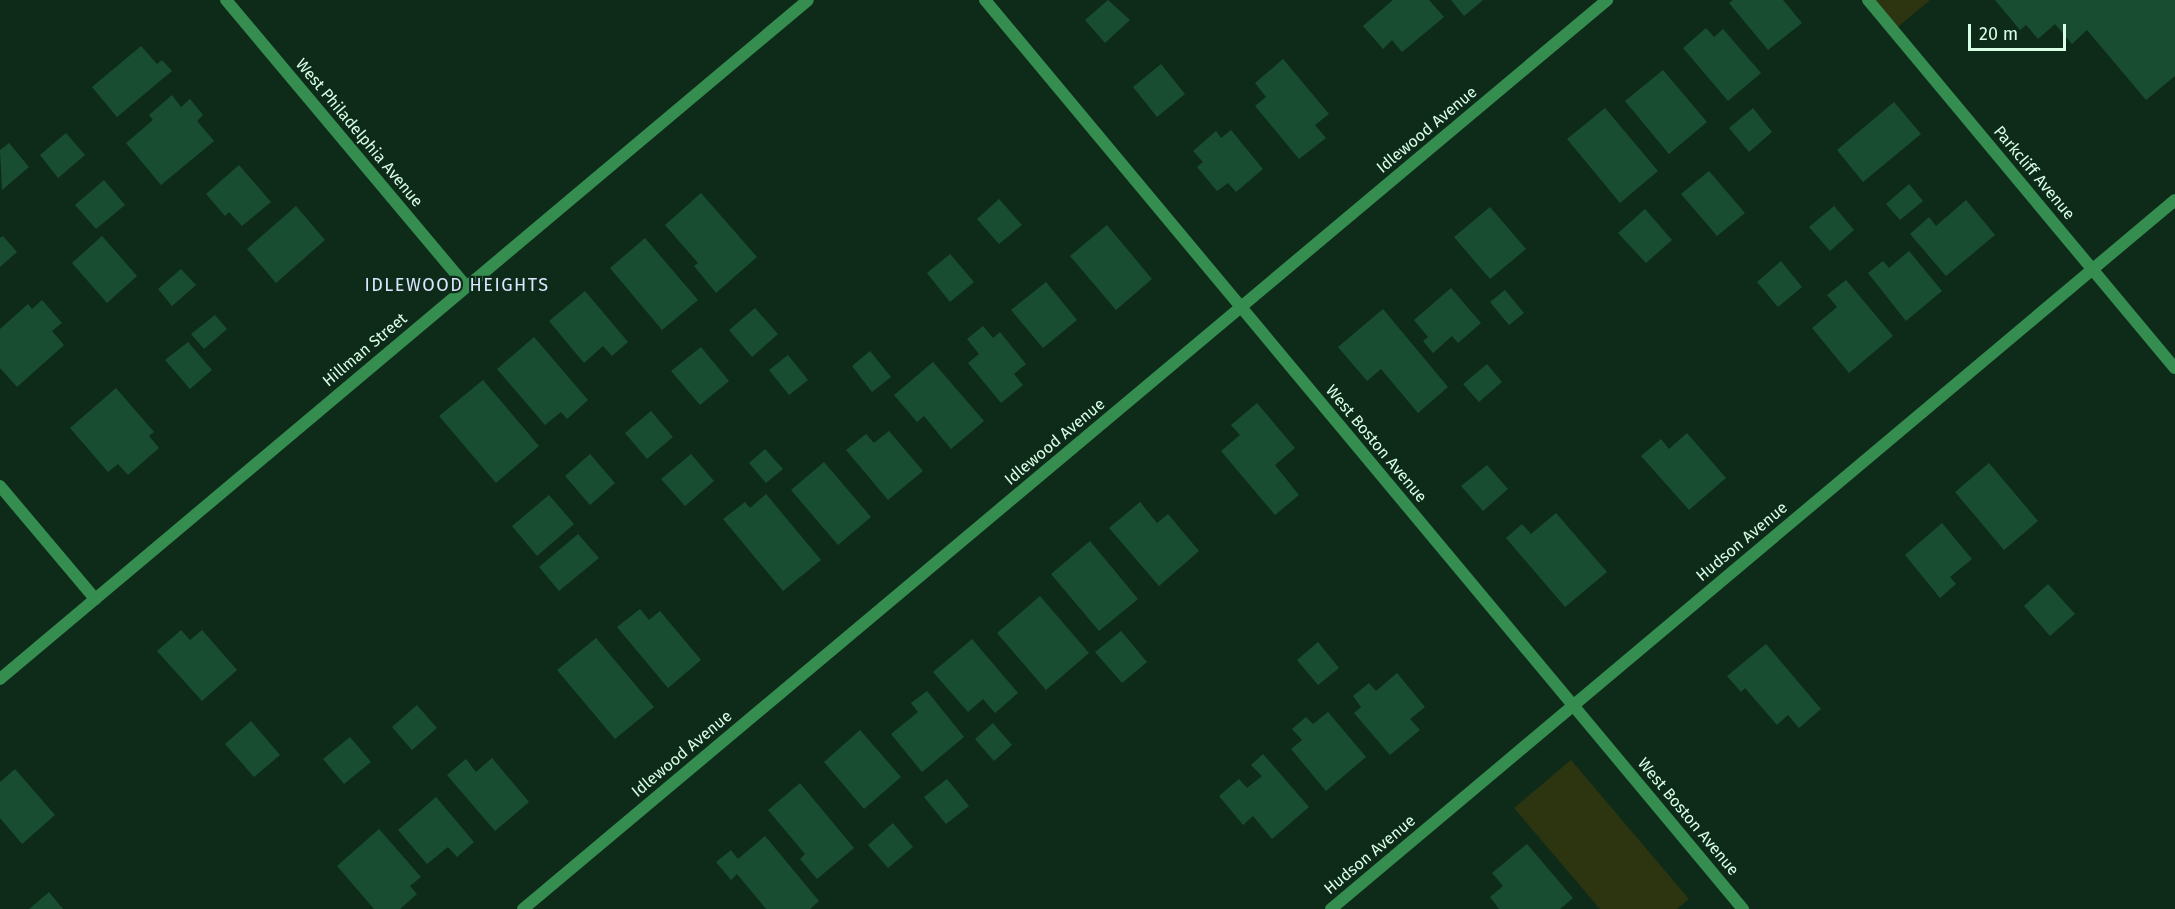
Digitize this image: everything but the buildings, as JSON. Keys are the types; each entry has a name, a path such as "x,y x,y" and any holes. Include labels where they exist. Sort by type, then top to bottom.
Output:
{"street":[{"name":"West Philadelphia Avenue","path":"226,0 466,287"},
{"name":"Hillman Street","path":"0,679 808,0"},
{"name":"West Boston Avenue","path":"985,0 1743,909"},
{"name":"Idlewood Avenue","path":"523,909 1607,0"},
{"name":"Parkcliff Avenue","path":"1868,0 2175,368"},
{"name":"Hudson Avenue","path":"1331,909 2175,201"},
{"path":"0,486 95,599"}],"green space":[{"path":"1868,0 1930,0 1893,31"},
{"path":"1571,760 1689,899 1677,909 1600,909 1514,808"}],"district":[{"name":"IDLEWOOD HEIGHTS","path":"457,285"}]}
